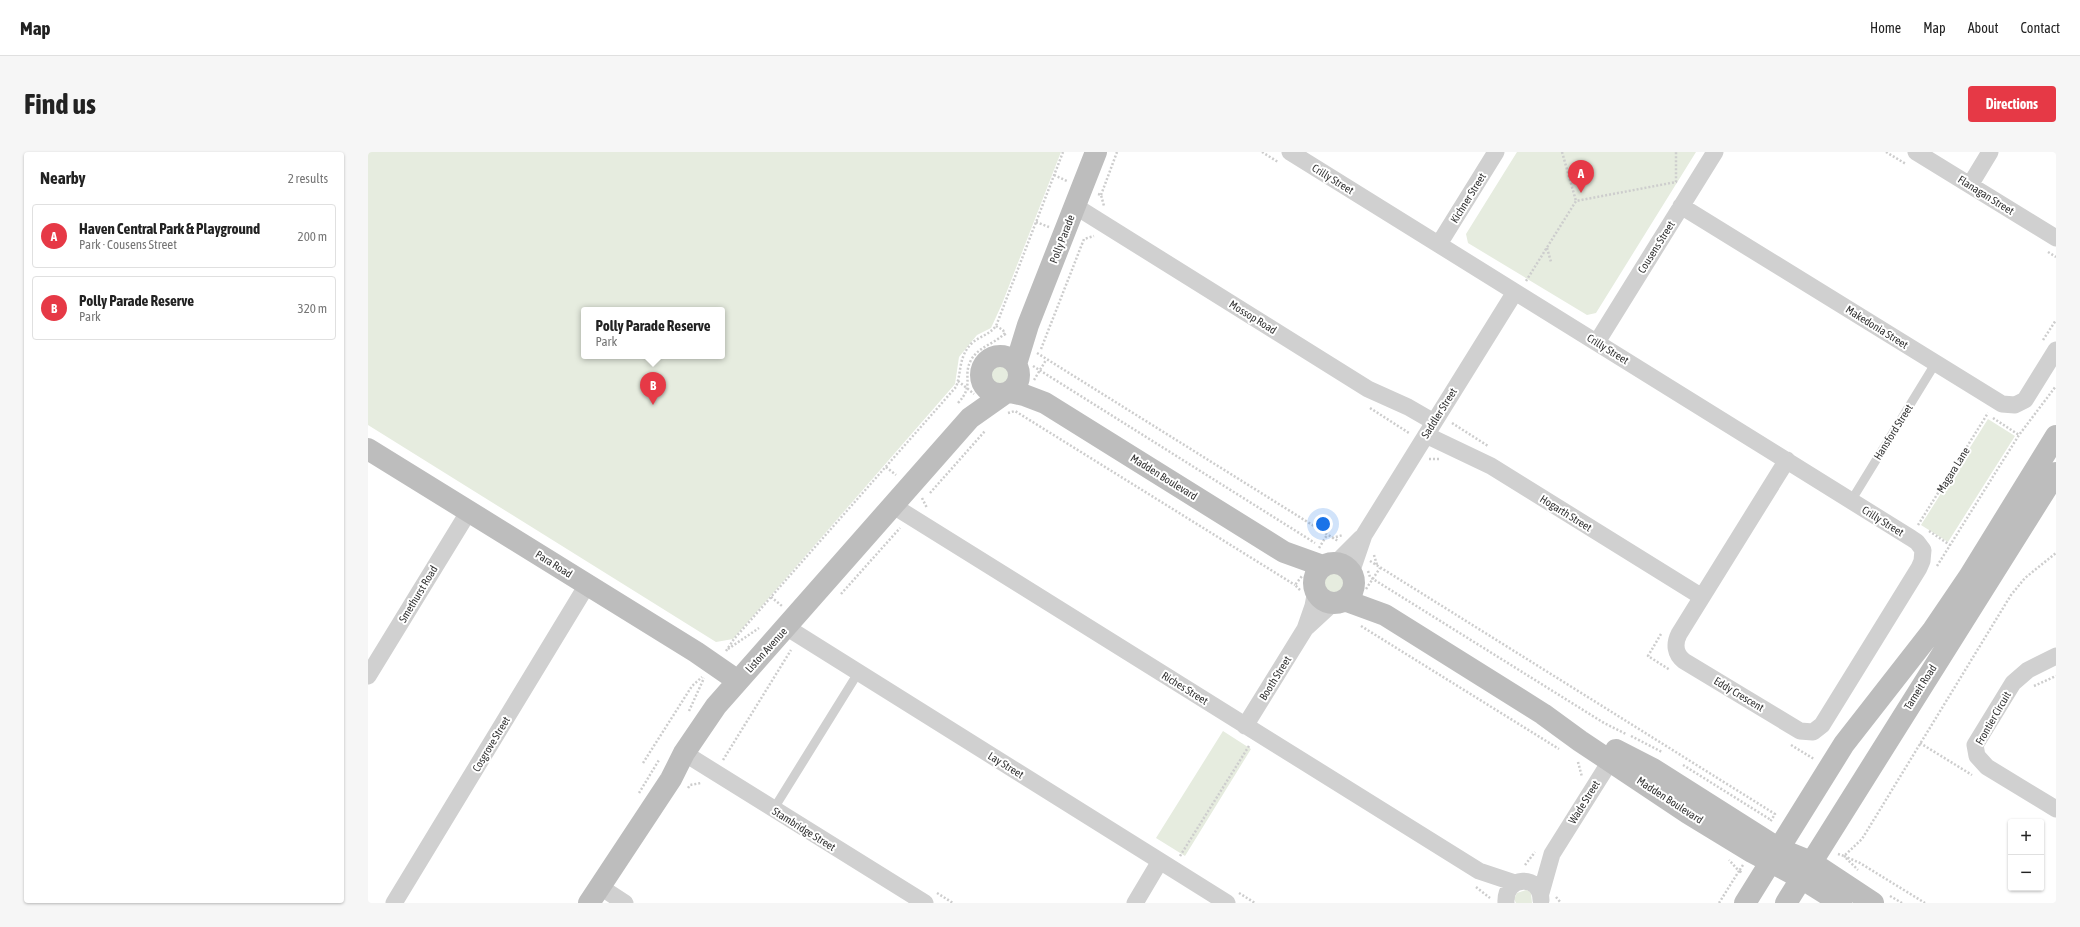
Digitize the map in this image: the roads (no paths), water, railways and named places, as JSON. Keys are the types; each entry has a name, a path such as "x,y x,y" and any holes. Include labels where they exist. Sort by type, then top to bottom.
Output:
{"street":[{"name":"Polly Parade","path":"994,357 1013,341 1017,327 1075,206 1096,152"},
{"name":"Crilly Street","path":"1290,152 1439,244 1521,286 1597,342 1911,538 1917,542 1923,550"},
{"name":"Kichner Street","path":"1439,244 1496,152"},
{"name":"Cousens Street","path":"1597,342 1715,152"},
{"name":"Flanagan Street","path":"1916,152 2056,238"},
{"path":"1970,185 1990,152"},
{"name":"Mossop Road","path":"1075,206 1368,389 1408,407 1423,430"},
{"name":"Makedonia Street","path":"1681,206 1936,364 1992,408 2009,406 2025,400 2056,350"},
{"name":"Saddler Street","path":"1333,575 1364,535 1423,430 1521,286"},
{"name":"Polly Parade","path":"1014,384 1017,327"},
{"path":"994,357 1006,357 1014,384 991,393 982,383 981,370 988,360 994,357"},
{"name":"Liston Avenue","path":"972,416 979,398 982,383"},
{"name":"Madden Boulevard","path":"1014,384 1024,395 1045,403 1284,552 1333,575 1385,615 1544,714 1609,762 1688,813 1774,856 1811,862"},
{"name":"Liston Avenue","path":"594,895 671,779 684,753 716,706 738,681 781,619 902,520 908,484 972,416 1014,384"},
{"name":"Hogarth Street","path":"1423,430 1492,466 1702,597"},
{"path":"1745,903 1844,744 1933,630 2056,436"},
{"name":"Para Road","path":"368,449 696,652 738,681"},
{"path":"2004,520 2045,467 2056,449"},
{"name":"Eddy Crescent","path":"1787,460 1677,638 1675,645 1678,655 1684,661 1800,731 1813,732 1822,725 1919,568 1922,561 1923,550"},
{"name":"Tarneit Road","path":"1786,903 2056,472"},
{"name":"Smethurst Road","path":"368,676 469,511"},
{"name":"Riches Street","path":"902,520 1475,877 1501,901"},
{"name":"Booth Street","path":"1244,734 1305,629 1333,575"},
{"name":"Cosgrove Street","path":"394,903 587,585"},
{"name":"Lay Street","path":"781,619 858,673 1232,897"},
{"name":"Frontier Circuit","path":"2056,656 2028,670 2013,683 1980,735 1975,745 1975,751 1980,761 1987,767 2056,810"},
{"name":"Stambridge Street","path":"684,753 773,810 925,903"},
{"name":"Wade Street","path":"1501,901 1507,892 1552,854 1609,762"},
{"name":"Wade Street","path":"1542,900 1552,854"},
{"path":"1135,903 1167,857"},
{"path":"1811,862 1841,903"},
{"path":"1811,862 1873,903"},
{"name":"Riches Street","path":"1475,877 1534,885 1542,900"},
{"path":"594,895 625,903"}],"lane":[{"name":"Hansford Street","path":"1851,500 1936,364"},
{"path":"773,810 858,673"}],"place":[{"name":"Haven Central Park & Playground","path":"1581,193"},
{"name":"Polly Parade Reserve","path":"653,405"}]}
